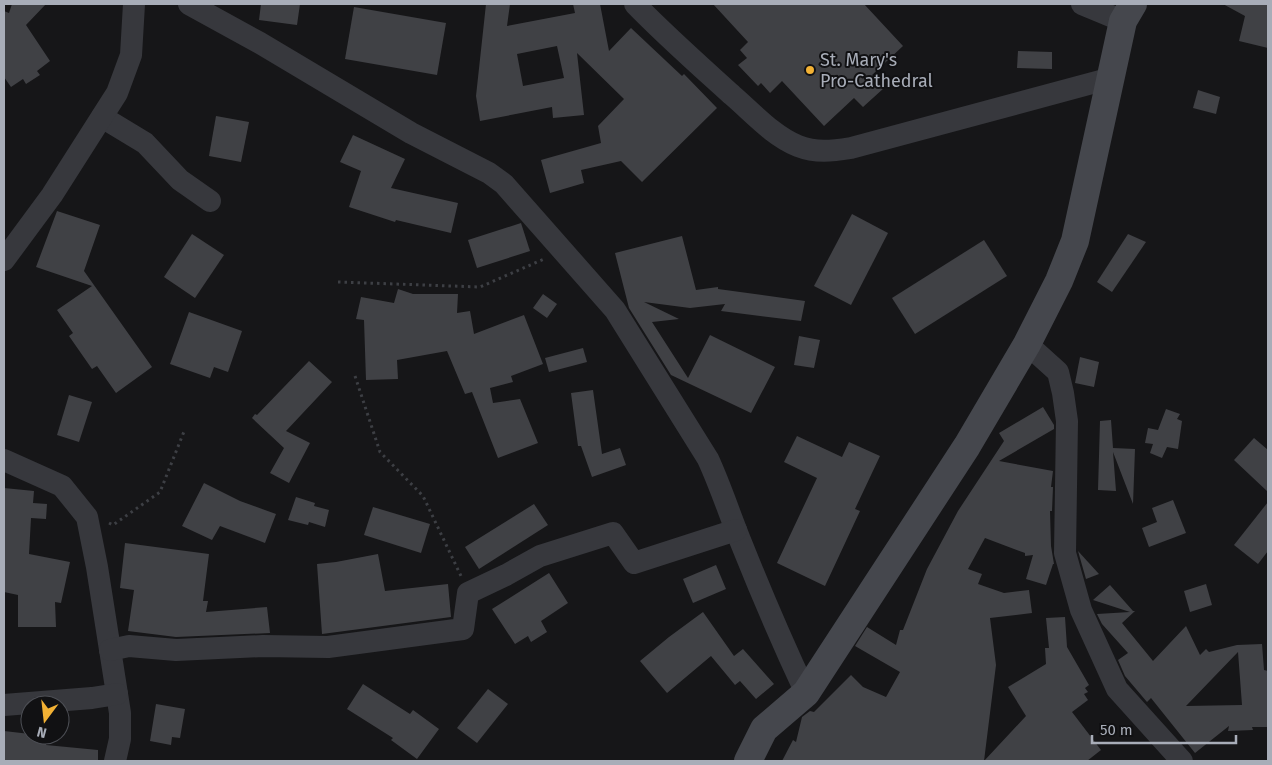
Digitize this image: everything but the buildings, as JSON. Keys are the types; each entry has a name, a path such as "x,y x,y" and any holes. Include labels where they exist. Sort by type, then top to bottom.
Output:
{"street":[{"path":"4,260 52,195 117,93 131,55 134,4"},
{"path":"189,4 260,42 411,133 489,174 504,184 615,310 708,459 773,622 806,693"},
{"path":"634,4 773,131 797,146 814,151 830,152 851,148 1110,78"},
{"path":"748,761 764,729 806,693 967,446 1027,344 1059,281 1075,242 1110,78 1128,13 1082,4"},
{"path":"102,117 145,143 180,180 210,201"},
{"path":"1027,344 1058,372 1063,393 1067,421 1065,553 1081,610 1117,689 1182,761"},
{"path":"4,460 62,486 87,517 97,567 120,714 120,739 115,761"},
{"path":"110,650 129,646 176,650 254,646 328,647 463,629 468,593 540,556 613,533 634,563 736,530"},
{"path":"4,704 92,698 117,694"}],"path":[{"path":"338,282 480,286 563,251"},
{"path":"355,376 380,452 424,496 468,593"},
{"path":"87,517 113,525 160,492 185,429"}],"place":[{"name":"St. Mary's Pro-Cathedral","path":"810,70"}]}
